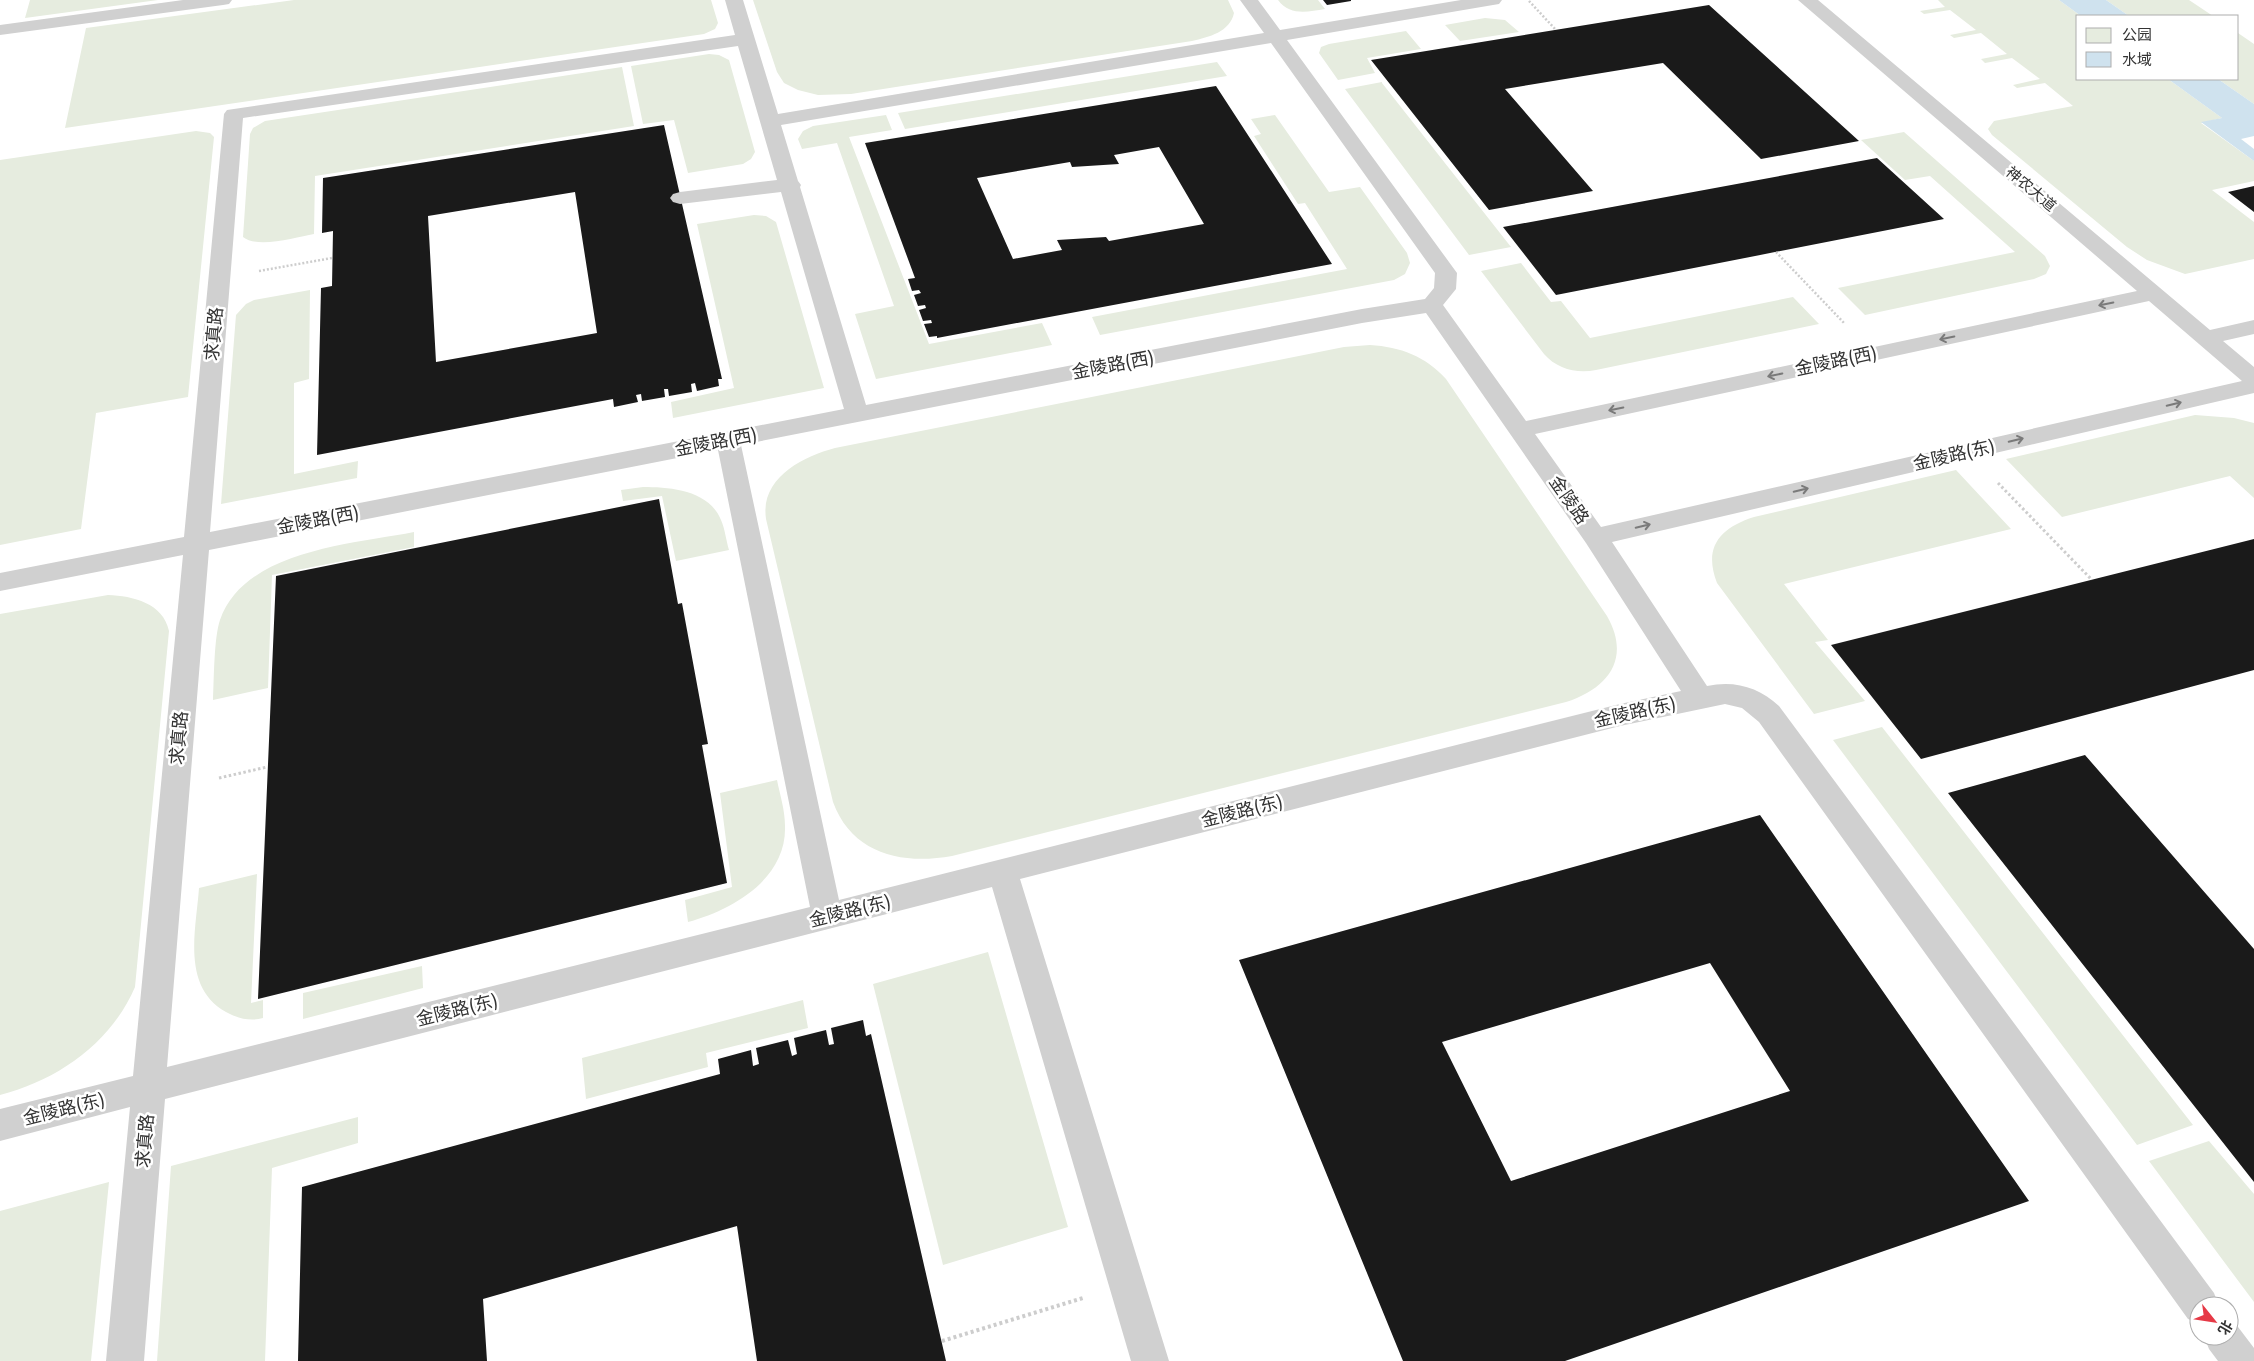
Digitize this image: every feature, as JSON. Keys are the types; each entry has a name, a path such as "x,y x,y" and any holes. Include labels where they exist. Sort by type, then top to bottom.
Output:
{"lane":[{"path":"0,30 222,0"},
{"path":"734,0 772,121 857,415"},
{"path":"1249,0 1446,272 1445,289 1432,305"},
{"path":"772,121 1494,0"},
{"name":"神农大道","path":"1807,0 2254,379"},
{"name":"求真路","path":"125,1361 234,114 746,39"},
{"path":"680,198 790,185"},
{"name":"金陵路(西)","path":"1519,430 2153,294"},
{"name":"金陵路(西)","path":"0,582 1362,316 1432,305"},
{"name":"金陵路","path":"1432,305 1595,537 1700,698"},
{"path":"2205,338 2254,327"},
{"name":"金陵路(东)","path":"1595,537 2254,386"},
{"path":"728,440 827,916"},
{"name":"金陵路(东)","path":"0,1126 1620,715 1724,694 1743,696 1755,701 1770,714 2194,1296"},
{"path":"1003,872 1150,1361"},
{"path":"2230,1346 2241,1361"}],"path":[{"path":"1528,0 1556,30"},
{"path":"1776,252 1874,353"},
{"path":"219,278 332,258"},
{"path":"1969,451 2092,580"},
{"path":"942,1341 1127,1284"}],"green space":[{"path":"30,0 158,0 25,18"},
{"path":"294,0 711,0 718,23 715,29 704,34 65,128 86,28"},
{"path":"753,0 1228,0 1234,13 1228,25 1218,33 1192,41 851,94 818,95 798,90 784,83 777,72"},
{"path":"1278,0 1318,0 1325,9 1305,12 1293,11"},
{"path":"1938,0 2059,0 2080,15 2076,15 2076,80 2169,80 2222,118 2201,123 2254,161 2254,181 2212,190 2254,222 2254,259 2185,274 2147,260 2127,247 1992,135 1988,129 1994,121 2073,106 2045,83 2017,88 2013,85 2040,79 2012,58 1985,63 1981,59 2007,54 1981,33 1954,38 1950,35 1976,30 1950,10 1924,14 1920,11 1945,7"},
{"path":"2106,0 2189,0 2212,15 2128,15"},
{"path":"1485,18 1505,20 1519,32 1460,41 1445,25"},
{"path":"1406,31 1421,49 1367,58 1375,73 1338,80 1319,53 1321,47 1329,44"},
{"path":"2239,34 2254,44 2254,104 2219,80 2239,80"},
{"path":"709,54 719,55 729,60 755,152 751,159 743,164 688,173 674,120 643,124 631,66"},
{"path":"1217,62 1227,76 905,129 898,113"},
{"path":"622,67 634,126 315,176 314,234 267,242 258,242 243,237 250,134 253,128 265,121"},
{"path":"1382,82 1511,247 1469,255 1345,89"},
{"path":"886,115 892,130 849,137 929,344 1042,323 1052,345 876,379 855,314 894,306 837,143 802,149 798,139 803,131 813,126"},
{"path":"1275,115 1329,192 1360,187 1407,253 1410,263 1405,274 1394,280 1100,335 1092,317 1347,269 1305,203 1298,204 1254,136 1261,134 1251,119"},
{"path":"196,131 210,133 214,137 188,397 96,413 81,529 0,545 0,160"},
{"path":"1904,132 2045,256 2050,266 2046,274 2034,279 1865,315 1838,288 2015,252 1930,176 1905,180 1861,140"},
{"path":"754,215 766,216 776,222 824,388 673,418 671,402 734,388 697,224"},
{"path":"1521,263 1551,302 1561,301 1590,338 1793,297 1819,324 1596,370 1575,371 1561,367 1544,354 1481,271"},
{"path":"310,290 309,379 294,383 294,474 358,461 357,478 221,504 236,315 246,304 254,300"},
{"path":"1370,345 1392,348 1412,354 1430,364 1446,379 1607,616 1614,631 1617,645 1616,658 1612,670 1604,680 1594,689 1566,702 952,856 915,859 897,857 881,852 853,834 842,820 833,802 766,519 766,505 776,481 809,457 835,448 1344,347"},
{"path":"2195,415 2234,418 2254,423 2254,498 2230,476 2062,517 2006,459"},
{"path":"1956,470 2011,529 1784,584 1828,640 1815,642 1865,701 1814,714 1717,583 1712,559 1718,541 1732,527 1754,517"},
{"path":"643,487 688,492 708,502 721,520 729,550 676,561 662,496 623,501 621,490"},
{"path":"414,532 414,547 272,575 268,688 213,700 215,647 220,620 233,597 252,578 276,565 303,554"},
{"path":"108,595 137,599 146,603 154,608 166,621 169,631 135,987 125,1007 112,1025 97,1042 80,1056 42,1080 0,1095 0,614"},
{"path":"1882,727 2193,1125 2137,1145 1833,740"},
{"path":"777,780 785,826 783,845 777,862 767,877 739,900 705,917 688,922 685,900 732,887 720,793"},
{"path":"257,874 251,1003 263,1000 263,1018 248,1019 239,1018 226,1012 212,1001 202,988 197,973 194,939 199,888"},
{"path":"988,952 1068,1227 943,1265 873,984"},
{"path":"422,966 423,988 303,1019 303,993"},
{"path":"803,1000 808,1028 706,1053 708,1067 586,1099 582,1058"},
{"path":"358,1117 358,1143 272,1168 265,1361 157,1361 171,1166"},
{"path":"2209,1141 2254,1194 2254,1302 2149,1161"},
{"path":"109,1182 91,1361 0,1361 0,1211"}],"water":[{"path":"2059,0 2106,0 2128,15 2080,15"},
{"path":"2169,80 2219,80 2254,104 2254,136 2241,139 2254,149 2254,161 2201,122 2222,118"}],"building":[{"path":"1323,0 1351,0 1351,1 1327,5"},
{"path":"1709,5 1859,141 1761,159 1663,63 1505,89 1593,191 1489,210 1371,60"},
{"path":"1216,86 1332,264 937,338 937,336 929,337 924,324 932,323 931,320 923,321 919,310 926,308 925,305 918,306 914,295 921,293 919,290 912,291 908,279 915,278 865,143","holes":["1159,147 1204,224 1109,241 1106,237 1057,240 1062,250 1013,259 977,178 1070,162 1072,167 1119,164 1114,155"]},
{"path":"664,125 722,379 718,379 719,386 697,391 695,383 691,384 692,392 669,396 668,389 664,389 665,397 642,401 641,394 636,395 638,402 614,407 613,399 317,455 321,288 332,286 333,231 322,233 323,178","holes":["575,192 597,333 436,362 428,216"]},
{"path":"1877,158 1944,219 1556,295 1503,227"},
{"path":"2254,186 2254,212 2228,192"},
{"path":"659,499 678,604 682,603 708,744 702,745 727,883 258,999 276,576"},
{"path":"2254,539 2254,670 1921,759 1831,645"},
{"path":"2085,755 2254,949 2254,1182 1948,793"},
{"path":"1760,815 2029,1201 1565,1361 1403,1361 1239,960","holes":["1710,963 1790,1091 1511,1181 1442,1042"]},
{"path":"863,1020 866,1036 871,1034 946,1361 757,1361 737,1226 483,1299 487,1361 298,1361 302,1187 720,1074 718,1059 751,1050 753,1066 759,1064 756,1048 788,1040 792,1056 797,1054 794,1038 826,1030 829,1045 834,1044 831,1028"}]}
